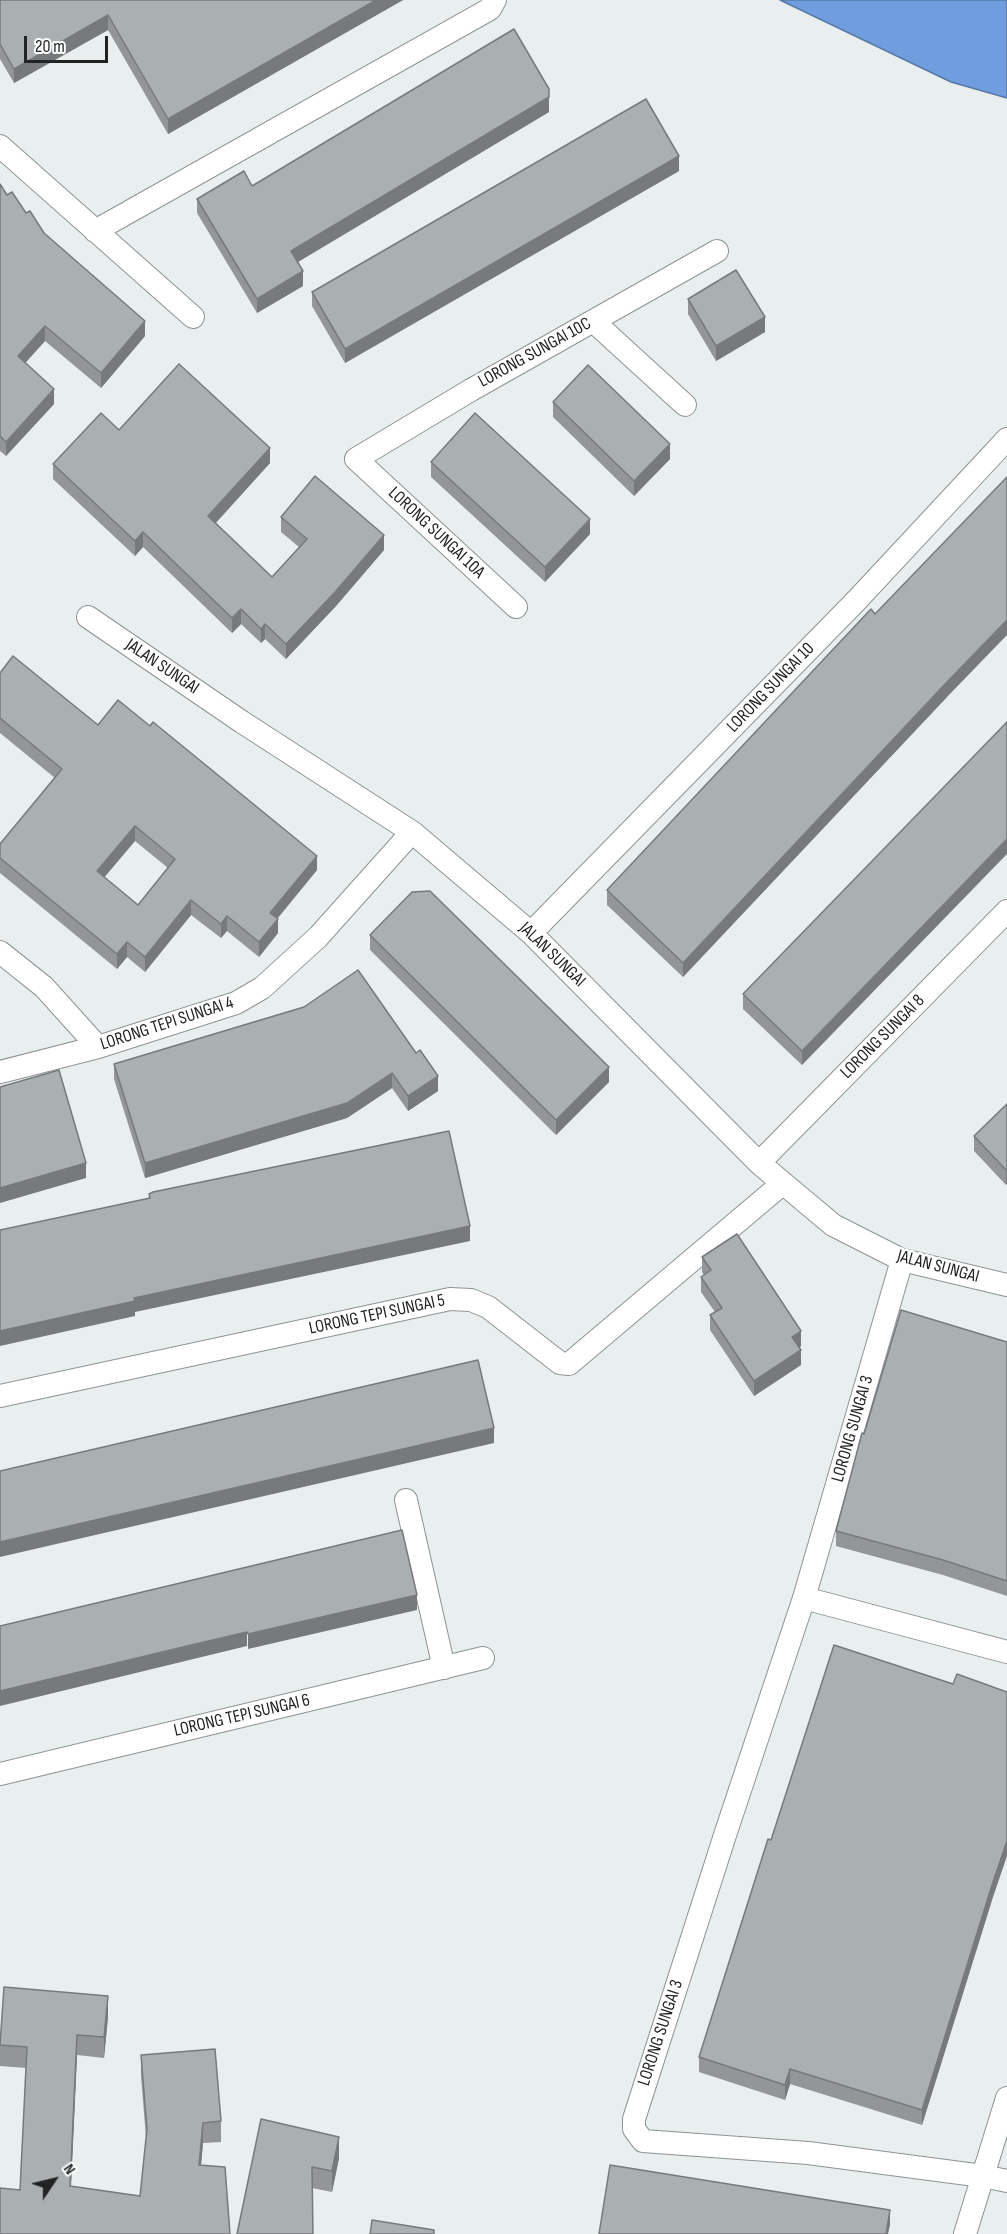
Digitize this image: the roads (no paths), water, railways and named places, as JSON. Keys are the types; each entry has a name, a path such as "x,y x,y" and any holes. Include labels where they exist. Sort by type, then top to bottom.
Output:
{"street":[{"path":"95,231 490,9 495,0"},
{"path":"0,146 193,317"},
{"name":"LORONG SUNGAI 10C","path":"356,459 471,390 717,251"},
{"path":"593,321 685,405"},
{"name":"LORONG SUNGAI 10","path":"531,933 856,601 1007,438"},
{"name":"LORONG SUNGAI 10A","path":"356,459 516,607"},
{"name":"JALAN SUNGAI","path":"88,617 242,722 412,832 531,933 759,1163 833,1225 902,1260 1007,1285"},
{"name":"LORONG TEPI SUNGAI 4","path":"0,1072 98,1047 236,1003 262,988 318,937 412,832"},
{"name":"LORONG SUNGAI 8","path":"759,1163 1007,911"},
{"path":"0,952 44,987 98,1047"},
{"name":"LORONG TEPI SUNGAI 5","path":"0,1396 450,1299 471,1300 488,1307 560,1363 569,1364 782,1184"},
{"name":"LORONG SUNGAI 3","path":"902,1260 804,1598 637,2108 634,2129 643,2141 808,2153 983,2176"},
{"path":"406,1500 444,1668"},
{"path":"804,1598 1007,1652"},
{"name":"LORONG TEPI SUNGAI 6","path":"0,1774 483,1658"},
{"path":"965,2234 1007,2098"},
{"path":"983,2176 1007,2181"}],"water":[{"path":"780,0 1007,0 1007,98 951,82"}]}
